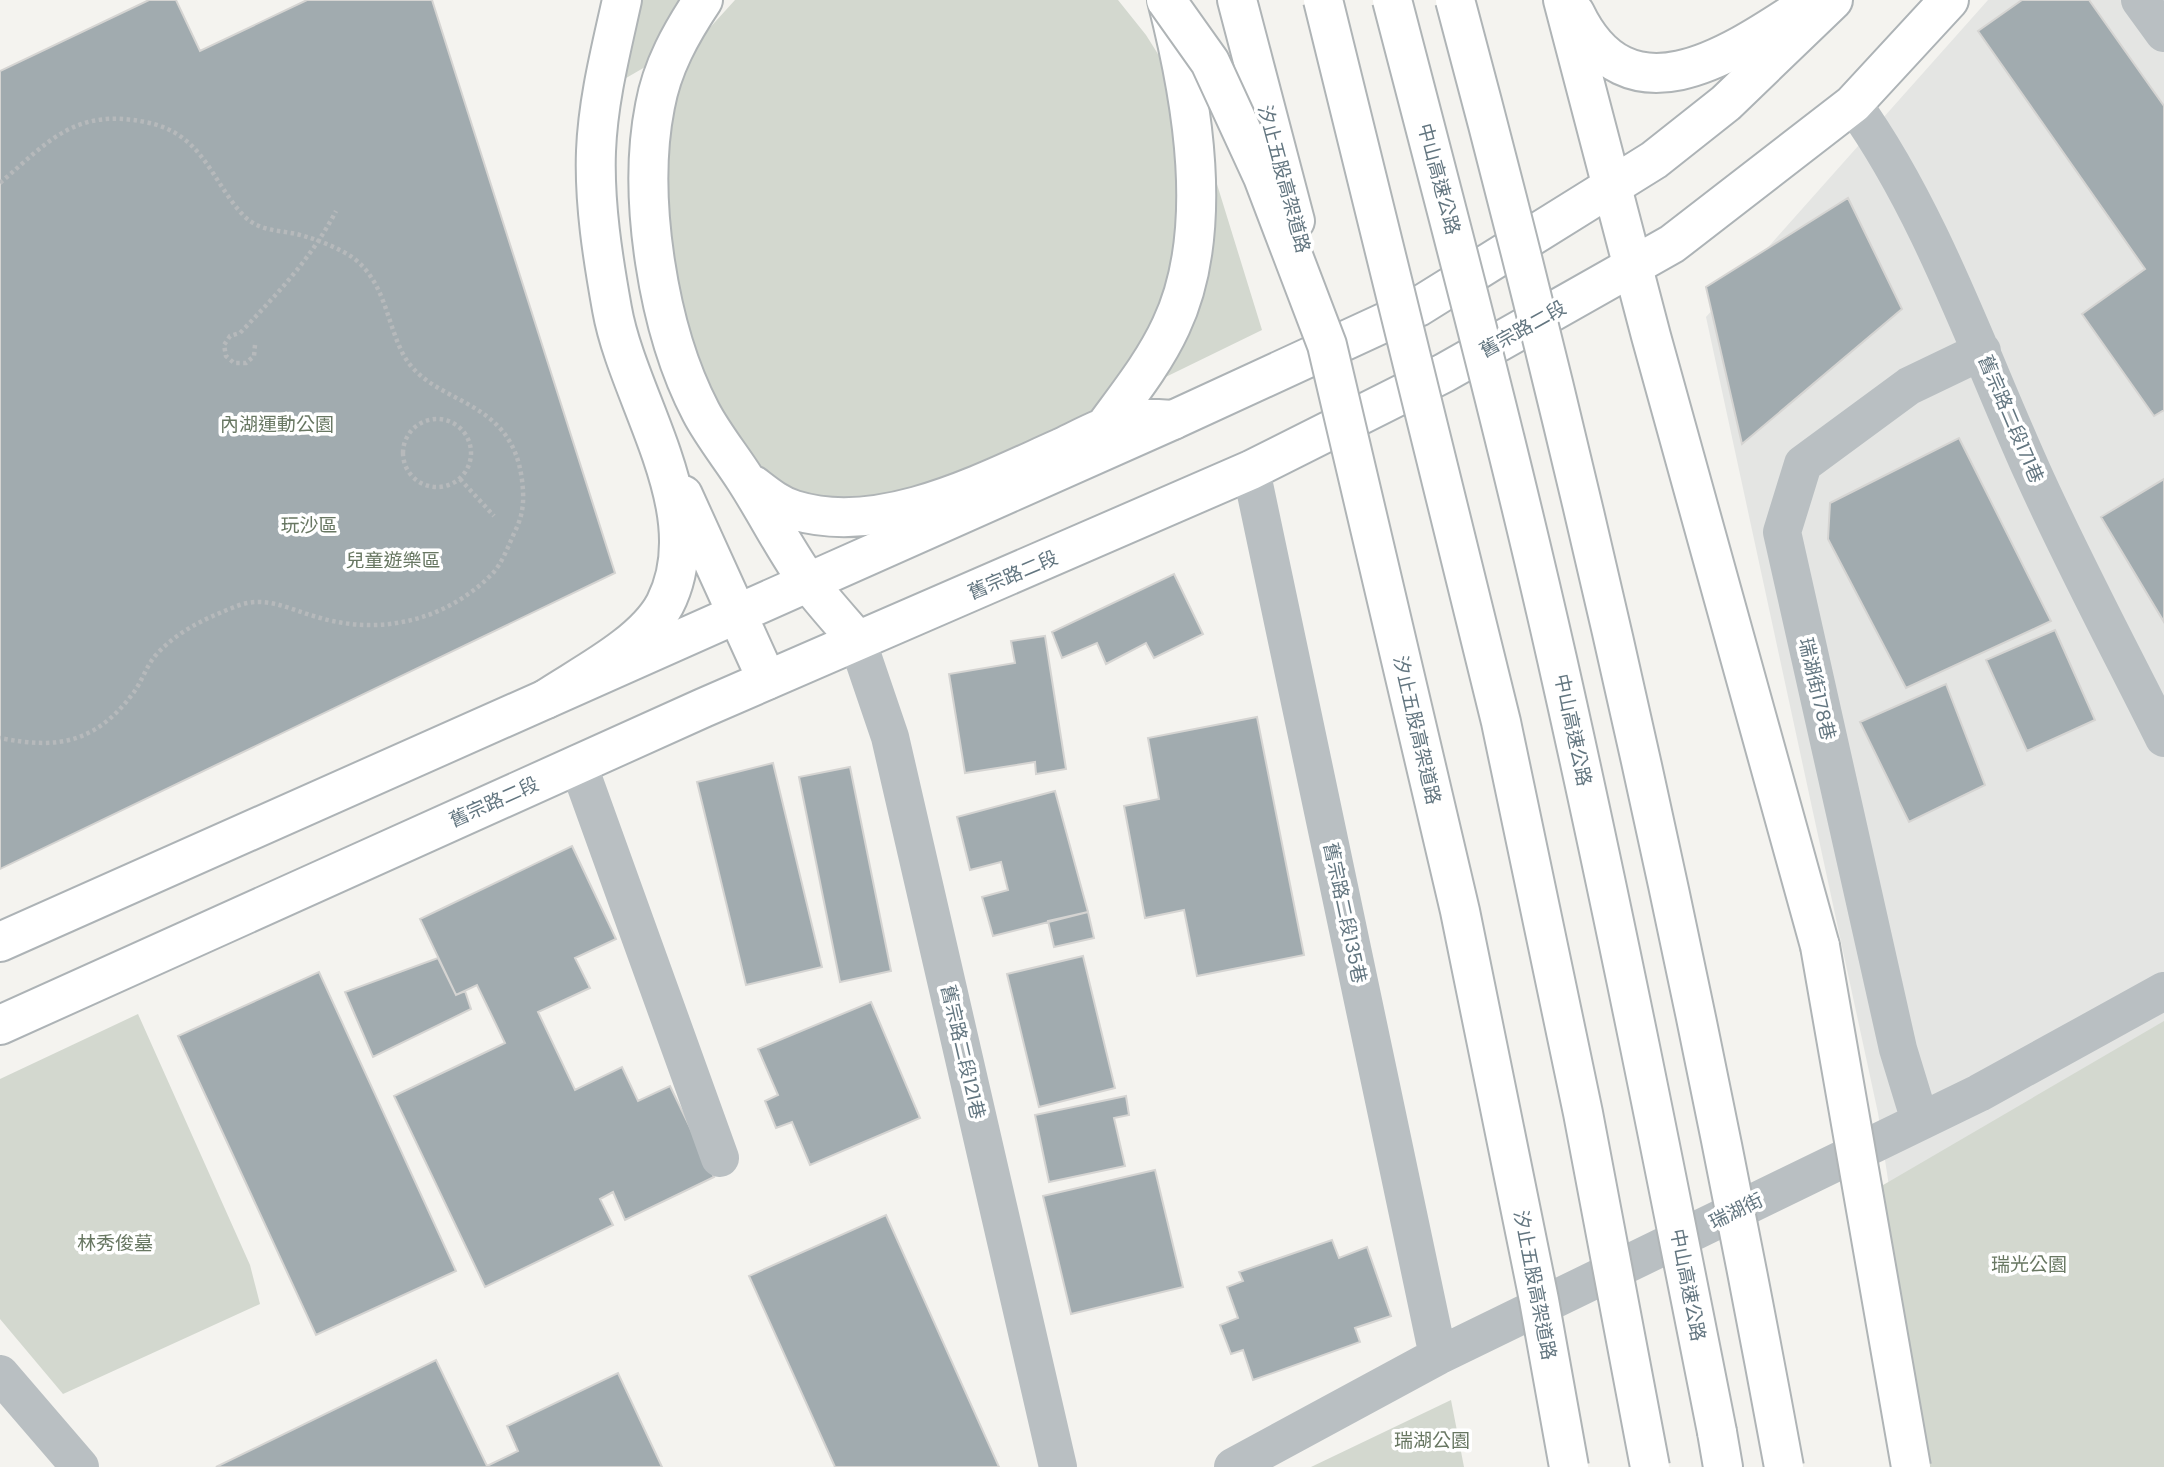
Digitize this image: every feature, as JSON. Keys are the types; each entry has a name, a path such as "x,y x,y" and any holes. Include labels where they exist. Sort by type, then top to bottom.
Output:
{"main road":[{"path":"546,699 648,628 664,606 675,578 678,547 676,519 653,429 612,312 599,205 596,152 604,83 622,0"},
{"path":"703,0 681,33 654,106 649,159 650,216 657,274 674,342 701,411 809,582 857,640"},
{"path":"1166,0 1210,62 1263,177 1327,345"},
{"path":"1104,428 1152,362 1172,325 1184,292 1193,254 1196,191 1189,119 1176,36 1166,0"},
{"name":"汐止五股高架道路","path":"1237,0 1327,345 1460,911 1539,1300 1569,1467"},
{"path":"1323,0 1502,722 1583,1113 1650,1467"},
{"name":"中山高速公路","path":"1392,0 1485,356 1559,668 1626,972 1723,1467"},
{"path":"1455,0 1567,440 1653,810 1784,1467"},
{"path":"1563,0 1651,336 1820,946 1911,1467"},
{"path":"1569,0 1579,21 1598,48 1622,67 1644,74 1672,73 1709,62 1754,39 1814,0"},
{"path":"0,942 1173,420 1418,307 1614,187 1726,103 1833,0"},
{"name":"舊宗路二段","path":"0,1026 857,640 1022,572 1251,470 1444,373 1635,268 1672,244 1853,104 1949,0"},
{"path":"746,480 774,501 814,514 851,516 905,509 969,488 1104,428 1135,419 1173,420"},
{"path":"653,429 767,680"}],"street":[{"path":"2140,0 2164,33"},
{"name":"舊宗路二段171巷","path":"1853,104 1884,148 1982,351 2033,472 2164,738"},
{"name":"瑞湖街178巷","path":"1920,1121 1898,1049 1782,532 1803,464 1909,386 1982,351"},
{"name":"舊宗路二段135巷","path":"1251,470 1438,1356"},
{"name":"舊宗路二段121巷","path":"857,640 890,737 1058,1467"},
{"path":"578,764 720,1158"},
{"name":"瑞湖街","path":"1233,1467 1438,1356 1979,1093 2164,991"},
{"path":"0,1374 80,1467"}],"path":[{"path":"0,183 60,132 93,118 147,122 180,136 208,162 244,216 264,229 306,236 320,242 351,257 371,276 391,315 403,355 423,377 488,416 501,429 520,464 524,498 521,518 492,574 446,609 398,624 341,624 268,600 251,601 211,616 177,635 152,659 134,691 108,722 81,739 24,743 0,738"},
{"path":"255,345 254,356 246,363 234,363 226,356 224,345 230,336 240,333 276,296 320,242 336,211"},
{"path":"441,418 461,428 471,448 467,470 460,479 439,487 418,481 404,464 404,441 410,431 429,419 441,418"},
{"path":"460,479 494,516"}],"shaded area":[{"path":"1988,0 2164,0 2164,1467 1931,1467 1878,1113 1706,317"}],"green space":[{"path":"631,0 688,0 652,63 614,85"},
{"path":"735,0 1118,0 1146,35 1195,113 1262,330 928,493 855,517 742,480 669,290 658,171 685,55"},
{"name":"林秀俊墓","path":"138,1014 250,1265 260,1304 63,1394 0,1319 0,1079"},
{"name":"瑞光公園","path":"2164,1021 2164,1467 1928,1467 1878,1188"},
{"name":"瑞湖公園","path":"1451,1400 1464,1467 1311,1467"}],"building":[{"name":"內湖運動公園","path":"149,0 176,0 200,51 307,0 432,0 615,573 0,869 0,71"},
{"path":"2022,0 2089,0 2164,106 2164,410 2154,416 2082,314 2145,269 1978,31"},
{"path":"1848,198 1902,309 1742,444 1706,287"},
{"path":"1959,438 2051,621 1906,688 1828,539 1830,503"},
{"path":"2164,479 2164,622 2101,517"},
{"path":"1174,574 1203,634 1154,658 1146,643 1106,664 1097,643 1062,658 1052,632"},
{"path":"2055,630 2095,720 2027,751 1986,660"},
{"path":"1045,636 1066,769 1036,774 1035,762 965,773 949,674 1015,663 1011,641"},
{"path":"1946,684 1985,785 1909,822 1860,722"},
{"path":"1257,717 1304,955 1197,976 1184,910 1145,918 1124,806 1159,799 1148,738"},
{"path":"773,763 822,967 746,985 697,782"},
{"path":"850,767 891,971 840,982 799,777"},
{"path":"1055,791 1088,912 993,936 982,897 1008,890 1001,862 970,870 957,817"},
{"path":"572,846 616,939 575,958 590,988 538,1012 575,1090 622,1067 638,1101 670,1086 714,1177 625,1220 613,1192 600,1199 613,1225 485,1287 394,1096 505,1043 477,985 456,995 420,919"},
{"path":"1088,912 1094,938 1054,947 1048,921"},
{"path":"1083,956 1115,1088 1039,1107 1007,974"},
{"path":"438,958 456,995 465,991 471,1009 373,1057 345,992"},
{"path":"319,972 456,1271 316,1335 178,1036"},
{"path":"871,1002 920,1118 810,1165 792,1122 776,1128 765,1101 778,1095 758,1049"},
{"path":"1126,1096 1129,1115 1114,1118 1125,1166 1049,1182 1035,1115"},
{"path":"1155,1170 1183,1287 1071,1314 1043,1196"},
{"path":"886,1215 999,1467 835,1467 749,1276"},
{"path":"1332,1240 1339,1258 1367,1247 1391,1316 1355,1328 1360,1342 1253,1380 1243,1350 1231,1354 1220,1325 1238,1318 1227,1287 1243,1281 1239,1272"},
{"path":"436,1360 487,1466 518,1451 507,1426 618,1373 662,1467 216,1467"}],"park label":[{"name":"玩沙區","path":"309,525"},
{"name":"兒童遊樂區","path":"393,560"}]}
